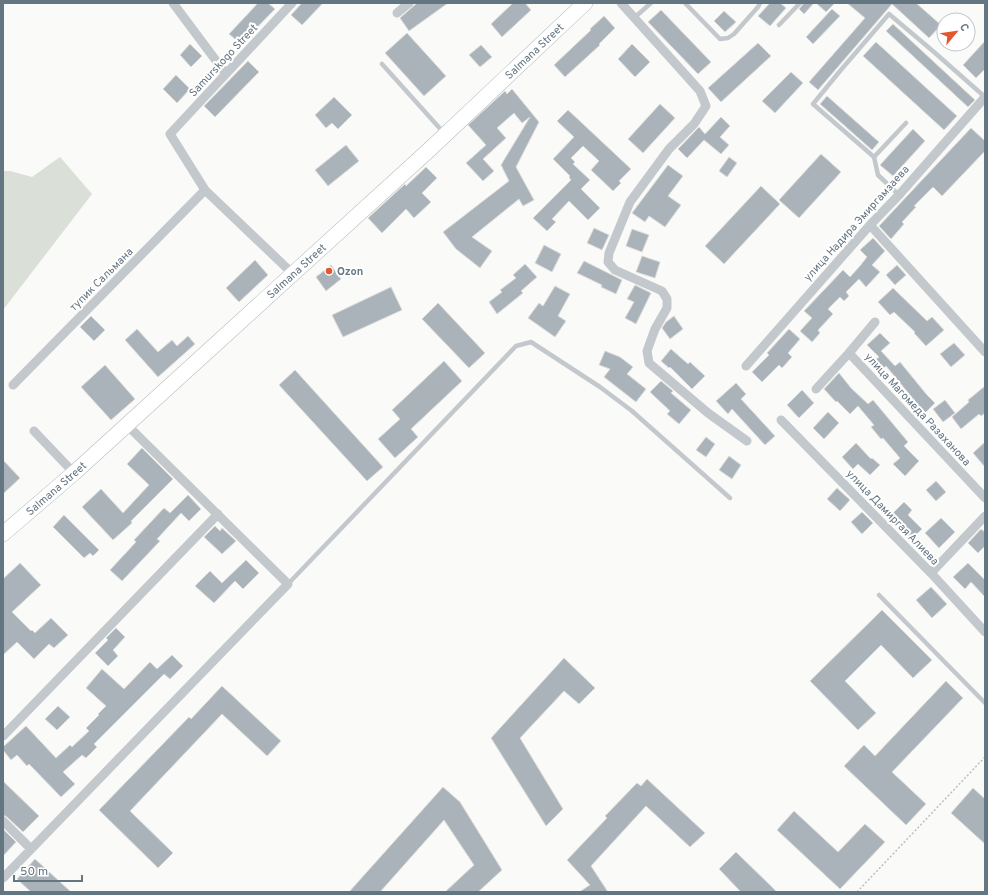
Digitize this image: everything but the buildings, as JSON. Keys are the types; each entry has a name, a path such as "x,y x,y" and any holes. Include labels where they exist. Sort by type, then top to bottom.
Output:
{"main road":[{"name":"Salmana Street","path":"3,534 74,473 293,274 446,134 585,3"}],"street":[{"path":"173,3 226,74"},
{"name":"Samurskogo Street","path":"205,190 170,134 292,3"},
{"path":"398,13 410,3"},
{"path":"621,3 700,91 706,106 694,124 669,150 630,202 609,253 608,262 615,270 662,291 667,299 667,308 655,329 647,351 649,363 708,413 746,441"},
{"name":"улица Надира Эмиргамзаева","path":"746,366 985,97"},
{"path":"205,190 293,274"},
{"name":"тупик Сальмана","path":"13,385 205,190"},
{"path":"870,225 985,352"},
{"path":"816,389 875,322"},
{"name":"улица Магомеда Разаханова","path":"849,353 985,498"},
{"name":"улица Дамиргая Алиева","path":"781,420 931,573 985,632"},
{"path":"3,878 288,584 127,425"},
{"path":"34,431 74,473"},
{"path":"3,736 218,514"},
{"path":"931,573 985,516"},
{"path":"3,821 31,849"}],"lane":[{"path":"634,18 651,3"},
{"path":"685,3 720,39 728,38 734,34 760,3"},
{"path":"779,25 800,3"},
{"path":"899,195 878,175 874,157 813,104 889,14 985,97"},
{"path":"382,64 446,134"},
{"path":"874,157 906,124"},
{"path":"288,584 516,346 531,342 632,411 730,498"},
{"path":"880,595 985,703"}],"path":[{"path":"857,892 985,757"}],"shaded area":[{"path":"60,157 92,194 3,310 3,171 10,171 32,177"}],"place":[{"name":"Ozon","path":"329,271"}]}
